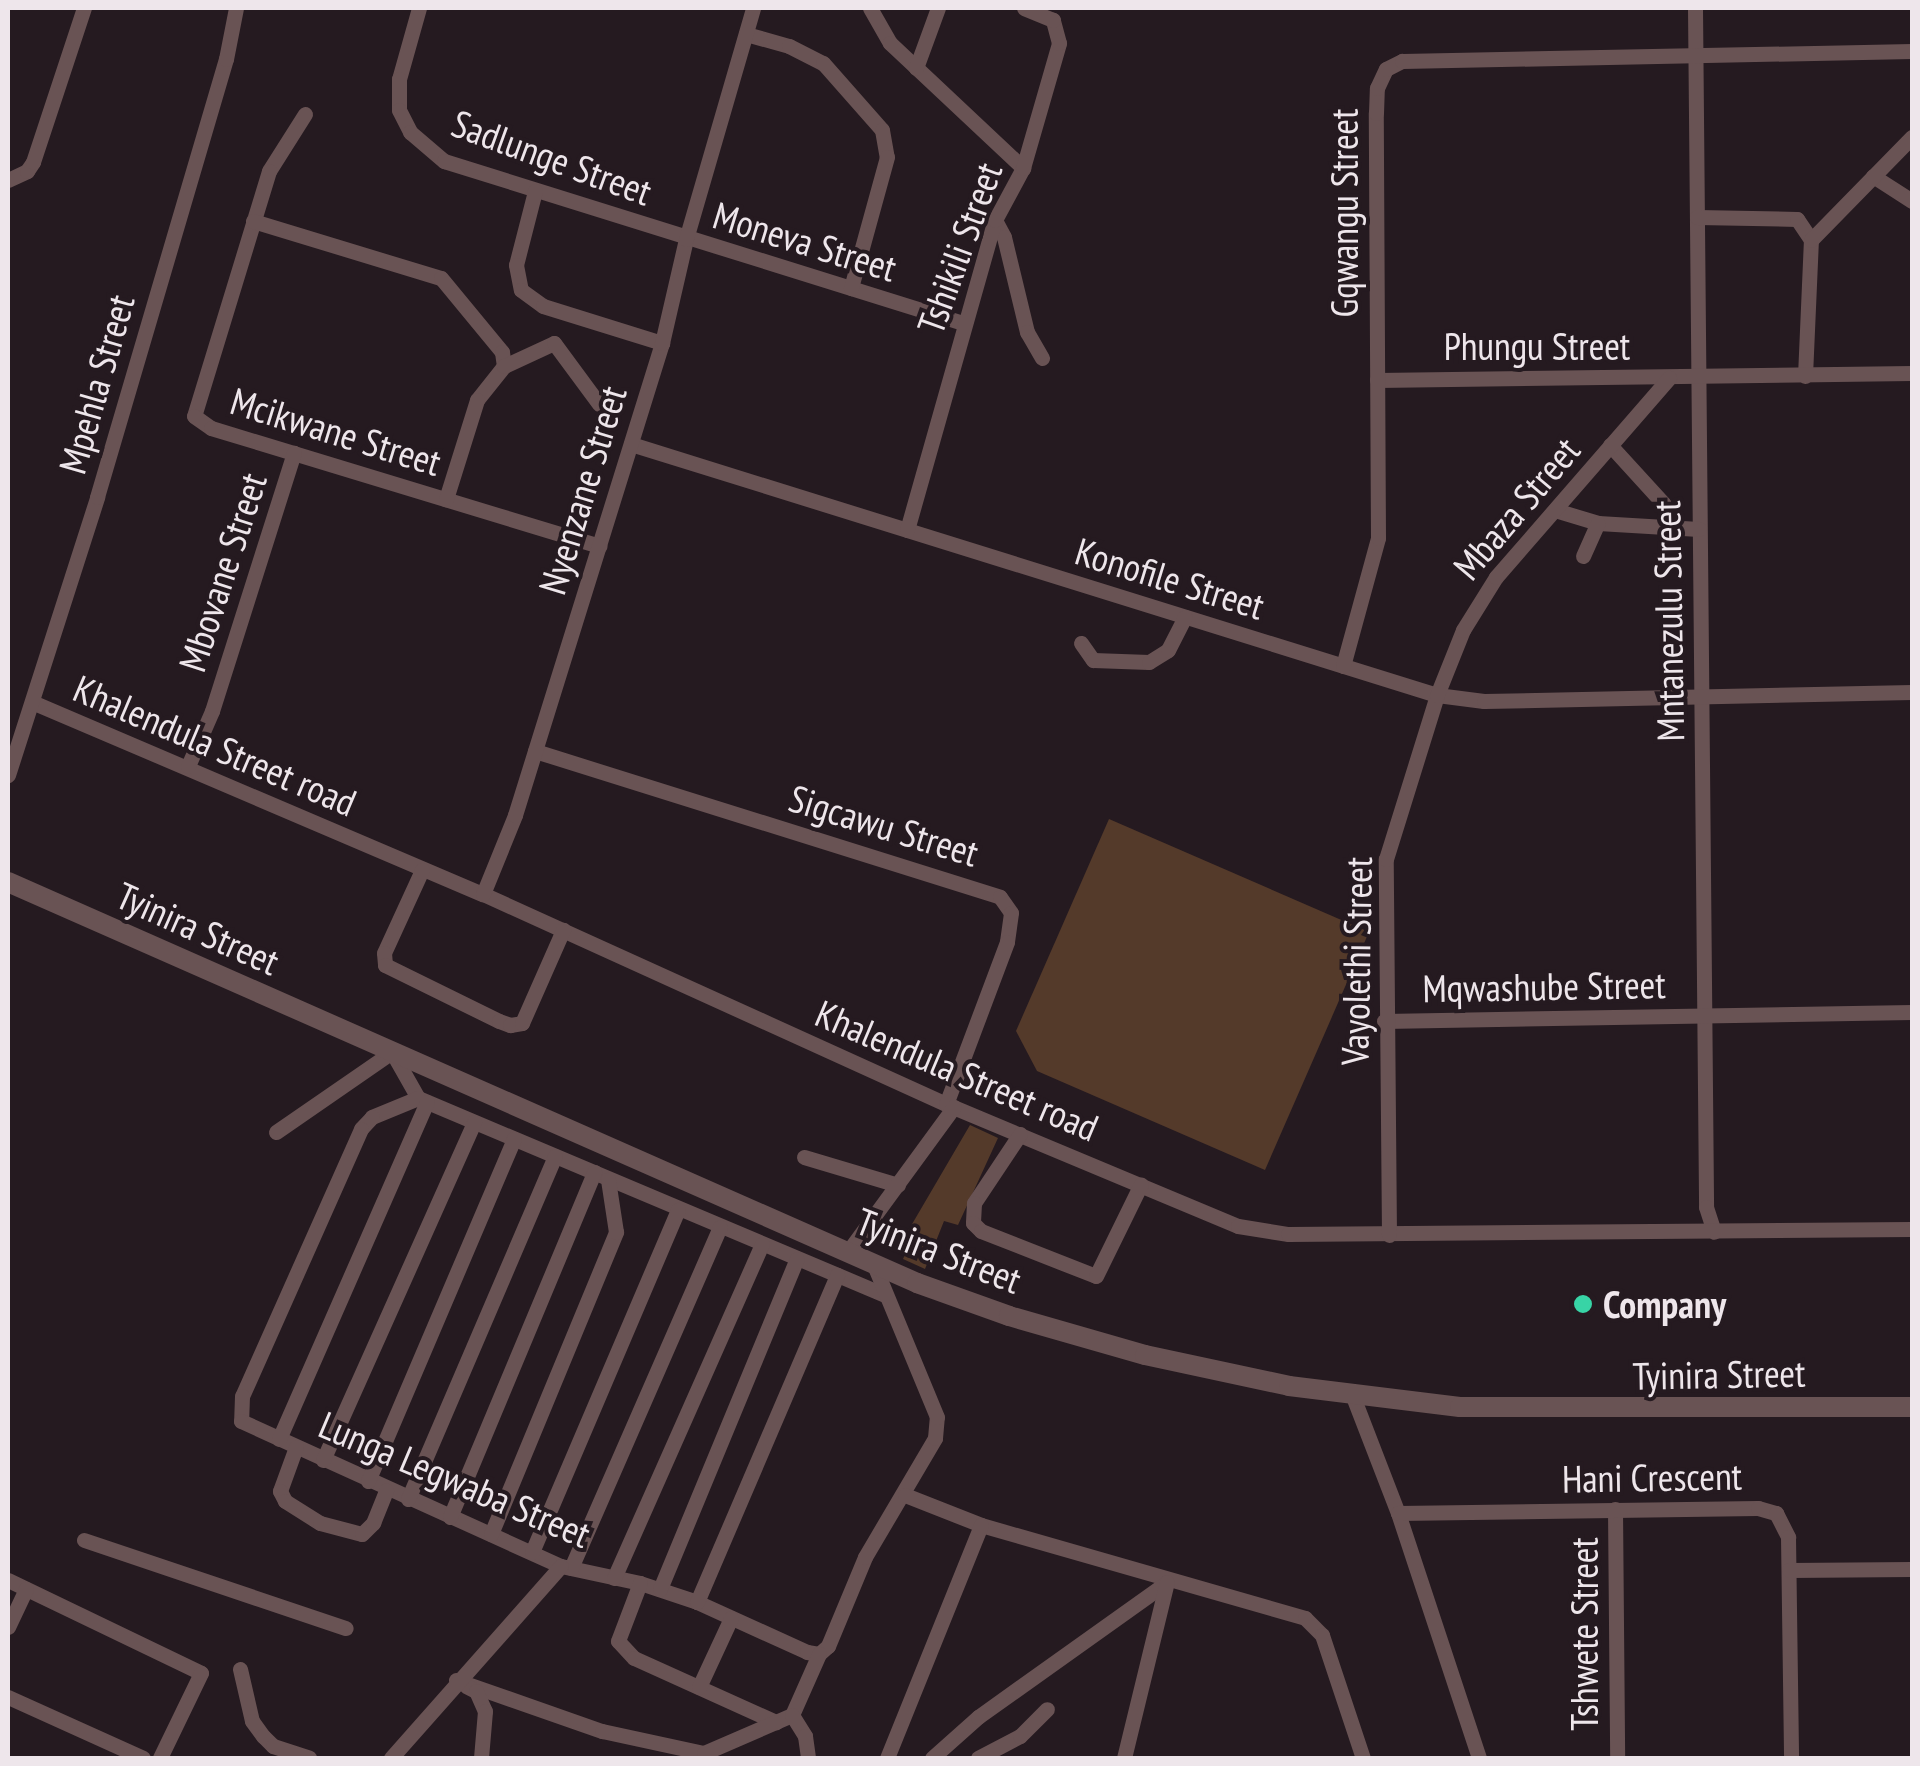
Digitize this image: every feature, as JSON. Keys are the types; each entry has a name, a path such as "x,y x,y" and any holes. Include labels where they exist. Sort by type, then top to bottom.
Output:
{"street":[{"path":"8,180 21,175 32,162 84,8"},
{"name":"Mpehla Street","path":"8,776 222,76 236,8"},
{"name":"Sadlunge Street","path":"418,8 397,93 399,110 410,132 444,160 686,239"},
{"name":"Nyenzane Street","path":"482,894 535,751 600,546 662,342 686,239 753,8"},
{"path":"870,8 890,42 1023,168"},
{"path":"916,68 938,8"},
{"name":"Tshikili Street","path":"907,530 963,323 995,220 1023,168 1060,34 1044,14 1024,8"},
{"name":"Mntanezulu Street","path":"1695,8 1706,1207 1714,1232"},
{"path":"746,34 789,46 823,63 882,130 887,157 851,288"},
{"path":"1696,56 1912,51"},
{"name":"Gqwangu Street","path":"1343,666 1378,538 1377,88 1386,69 1402,61 1696,56"},
{"name":"Mcikwane Street","path":"305,114 274,160 194,416 211,428 600,546"},
{"path":"1811,240 1912,136"},
{"path":"1874,176 1912,201"},
{"path":"535,192 516,264 521,290 543,306 662,342"},
{"path":"1697,217 1797,219 1805,224 1811,240 1806,376"},
{"path":"995,220 1004,237 1027,332 1042,358"},
{"path":"253,221 441,278 502,352 504,366"},
{"name":"Moneva Street","path":"686,239 963,323"},
{"path":"446,498 478,400 504,366 554,343 599,404"},
{"name":"Phungu Street","path":"1377,380 1912,373"},
{"name":"Mbaza Street","path":"1437,695 1480,600 1669,378"},
{"name":"Konofile Street","path":"630,444 1437,695 1484,701 1912,692"},
{"path":"1610,445 1663,503 1675,528"},
{"name":"Mbovane Street","path":"188,766 212,711 294,454"},
{"path":"1555,510 1598,523 1699,529"},
{"path":"1583,556 1598,523"},
{"path":"1080,643 1093,660 1149,662 1168,650 1185,616"},
{"name":"Vayolethi Street","path":"1388,1235 1386,859 1437,695"},
{"name":"Khalendula Street road","path":"32,702 564,930 950,1106 1252,1230 1388,1235 1912,1230"},
{"name":"Sigcawu Street","path":"535,751 1000,897 1011,913 1007,942 950,1106 847,1253"},
{"path":"422,870 384,953 385,965 499,1021 510,1025 522,1023 564,930"},
{"name":"Tyinira Street","path":"8,882 874,1265 1009,1316 1144,1355 1253,1380 1460,1407 1912,1407"},
{"name":"Mqwashube Street","path":"1384,1022 1912,1012"},
{"path":"276,1132 392,1052 423,1100 885,1296"},
{"path":"279,1439 423,1100"},
{"name":"Lunga Legwaba Street","path":"423,1100 372,1117 361,1129 242,1396 241,1421 386,1490 566,1567 640,1582 819,1654"},
{"path":"323,1460 474,1122"},
{"path":"1020,1134 974,1203 973,1224 981,1231 1096,1276 1140,1184"},
{"path":"368,1481 514,1139"},
{"path":"408,1499 555,1156"},
{"path":"804,1157 898,1185"},
{"path":"450,1517 601,1176"},
{"path":"490,1534 616,1232 601,1176"},
{"path":"532,1552 678,1210"},
{"path":"391,1758 456,1680 566,1567 720,1227"},
{"path":"614,1578 762,1244"},
{"path":"660,1589 796,1259"},
{"path":"456,1680 602,1731 710,1756 792,1715 819,1654 828,1646 865,1557 905,1495 934,1438 937,1417 874,1265"},
{"path":"696,1602 837,1275"},
{"path":"1352,1394 1398,1512 1479,1758"},
{"path":"296,1447 280,1491 285,1501 320,1523 362,1534 373,1523 386,1490"},
{"path":"905,1495 981,1525 1168,1582 1305,1618 1317,1626 1363,1758"},
{"name":"Tshwete Street","path":"1615,1509 1617,1758"},
{"name":"Hani Crescent","path":"1398,1512 1766,1509 1787,1528 1791,1758"},
{"path":"887,1758 981,1525"},
{"path":"84,1540 346,1628"},
{"path":"1789,1570 1912,1568"},
{"path":"8,1580 202,1674 160,1758"},
{"path":"640,1582 618,1641 634,1658 776,1722"},
{"path":"932,1758 978,1717 1168,1582"},
{"path":"1124,1758 1168,1582"},
{"path":"8,1627 26,1588"},
{"path":"699,1688 731,1618"},
{"path":"240,1669 252,1721 263,1736 273,1746 309,1758"},
{"path":"456,1680 476,1690 485,1710 481,1758"},
{"path":"8,1697 142,1758"},
{"path":"978,1758 1020,1736 1048,1709"},
{"path":"792,1715 805,1736 808,1758"}],"shaded area":[{"path":"1109,819 1369,932 1265,1170 1037,1071 1016,1031"},
{"path":"970,1125 998,1138 958,1225 944,1221 925,1269 903,1259 909,1246 908,1231"}],"place":[{"name":"Company","path":"1583,1304"}]}
